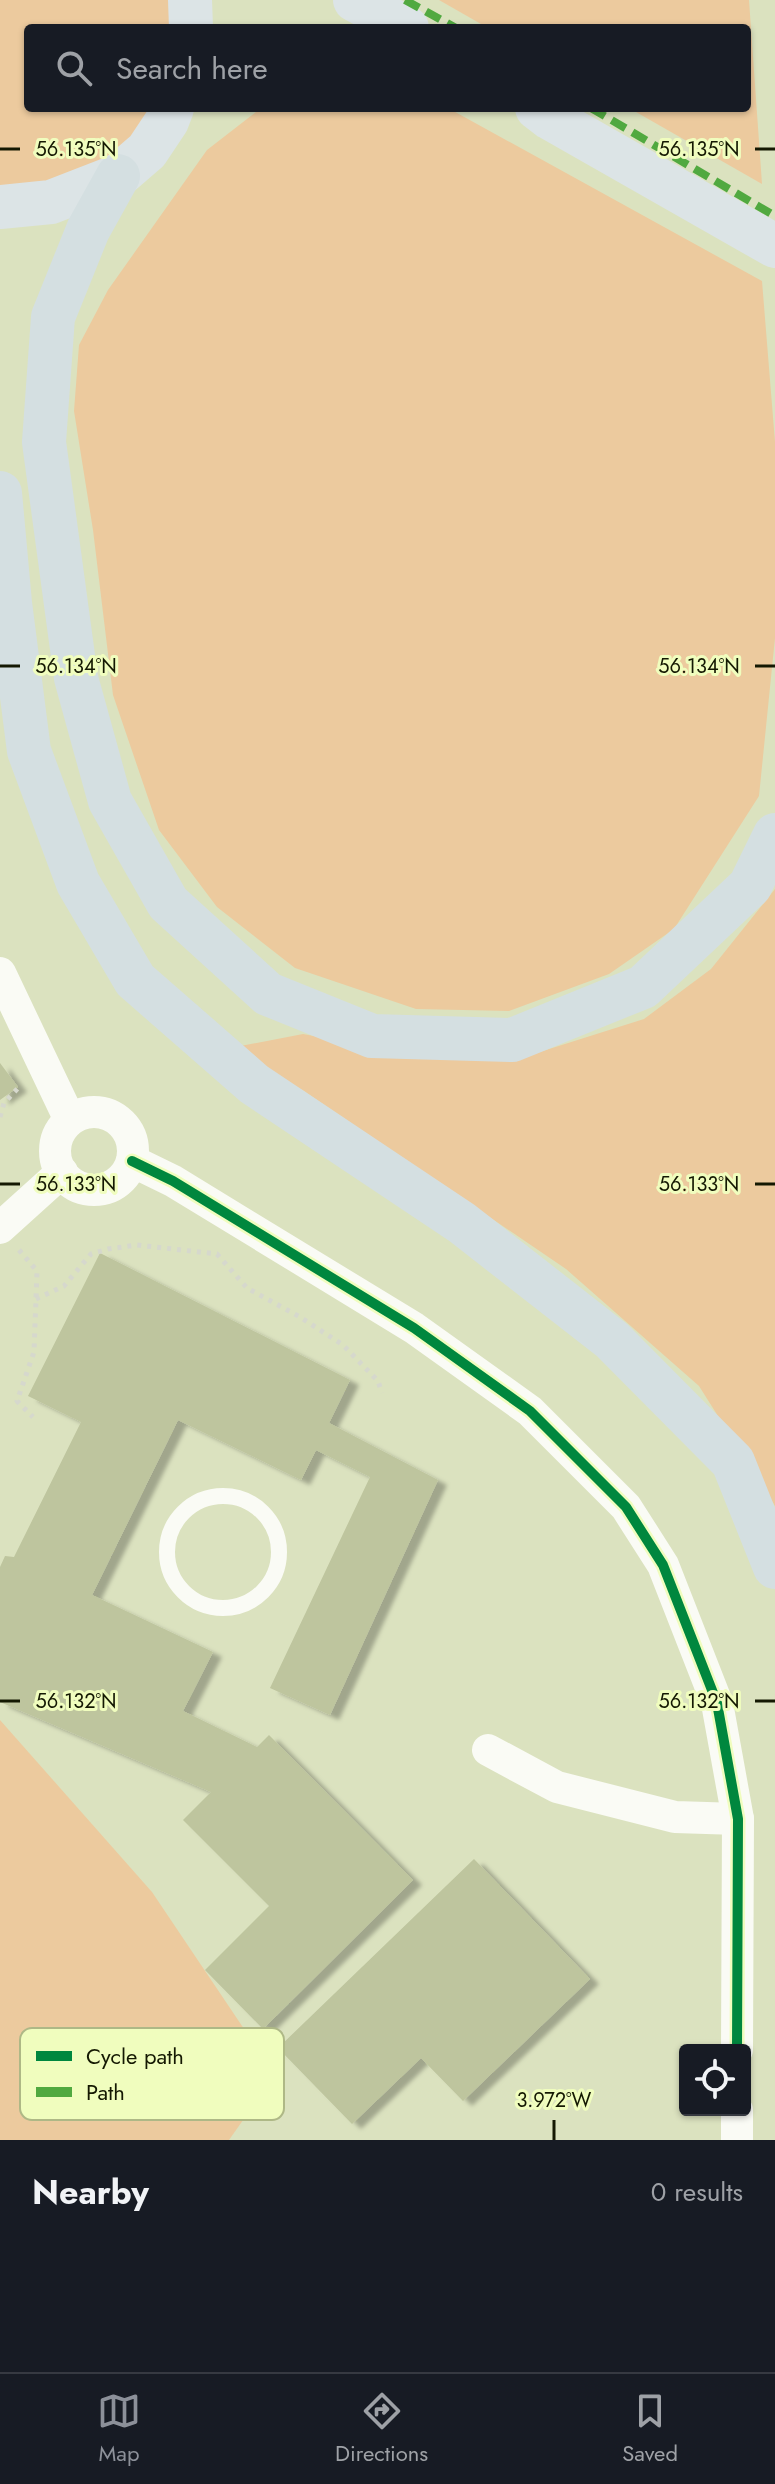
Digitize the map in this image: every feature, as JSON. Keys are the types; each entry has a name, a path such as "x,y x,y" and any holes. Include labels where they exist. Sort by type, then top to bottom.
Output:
{"highway":[{"path":"190,0 191,24"},
{"path":"355,0 400,24"},
{"path":"0,207 51,202 118,176 147,151 170,112"},
{"path":"538,112 775,246"},
{"path":"118,176 88,230 53,317 44,442 76,678 110,801 168,903 268,994 372,1036 512,1040 643,987 750,886 775,835"},
{"path":"0,493 29,751 78,883 135,980 254,1084 462,1223 612,1340 733,1462 775,1567"}],"street":[{"path":"0,973 70,1120"},
{"path":"95,1112 120,1121 130,1134 133,1147 132,1161 121,1179 109,1187 96,1190 71,1183 56,1160 55,1146 70,1120 95,1112"},
{"path":"132,1161 173,1181 427,1337 530,1411 626,1507 663,1565 717,1703 738,1819 737,2044"},
{"path":"0,1228 62,1172"},
{"path":"488,1750 557,1787 675,1817 738,1819"},
{"path":"737,2116 737,2140"}],"lane":[{"path":"212,1497 232,1497 259,1509 272,1524 279,1547 278,1566 270,1584 252,1600 234,1607 217,1608 198,1602 176,1583 167,1551 171,1532 180,1516 195,1504 212,1497"}],"path":[{"path":"0,1117 4,1103 22,1084 15,1076"},
{"path":"0,1228 37,1271 34,1352 17,1401 33,1417"},
{"path":"36,1299 64,1286 91,1254 108,1249 137,1245 217,1254 247,1288 343,1345 378,1381 382,1393"}],"shaded area":[{"path":"0,0 177,0 178,24 24,24 24,112 154,112 144,133 103,167 0,192"},
{"path":"439,0 749,0 751,24 481,24"},
{"path":"751,28 762,184 636,112 751,112"},
{"path":"256,112 455,112 762,281 775,442 775,638 759,796 674,929 609,974 509,1011 416,1009 295,968 217,907 159,830 113,695 93,530 74,411 79,345 108,290 207,150"},
{"path":"775,889 775,1506 699,1386 566,1269 304,1091 230,1048 303,1034 413,1054 527,1056 644,1019 711,969"},
{"path":"0,1720 152,1892 243,2028 20,2028 20,2120 243,2120 229,2140 0,2140"}],"building":[{"path":"0,1063 18,1087 0,1100"},
{"path":"100,1253 350,1380 329,1423 438,1480 330,1715 270,1688 370,1477 316,1450 301,1480 178,1420 92,1595 213,1652 183,1711 257,1747 269,1735 413,1880 264,2028 205,1970 269,1906 183,1820 211,1792 0,1702 0,1567 5,1556 14,1557 81,1422 28,1396"},
{"path":"474,1859 590,1979 463,2101 421,2058 352,2124 284,2054 284,2042"}],"marked path":[{"path":"405,0 449,24"},
{"path":"598,112 775,216"}],"cycle path":[{"path":"132,1161 173,1181 414,1328 530,1411 626,1507 663,1565 717,1703 738,1819 737,2044"}]}
